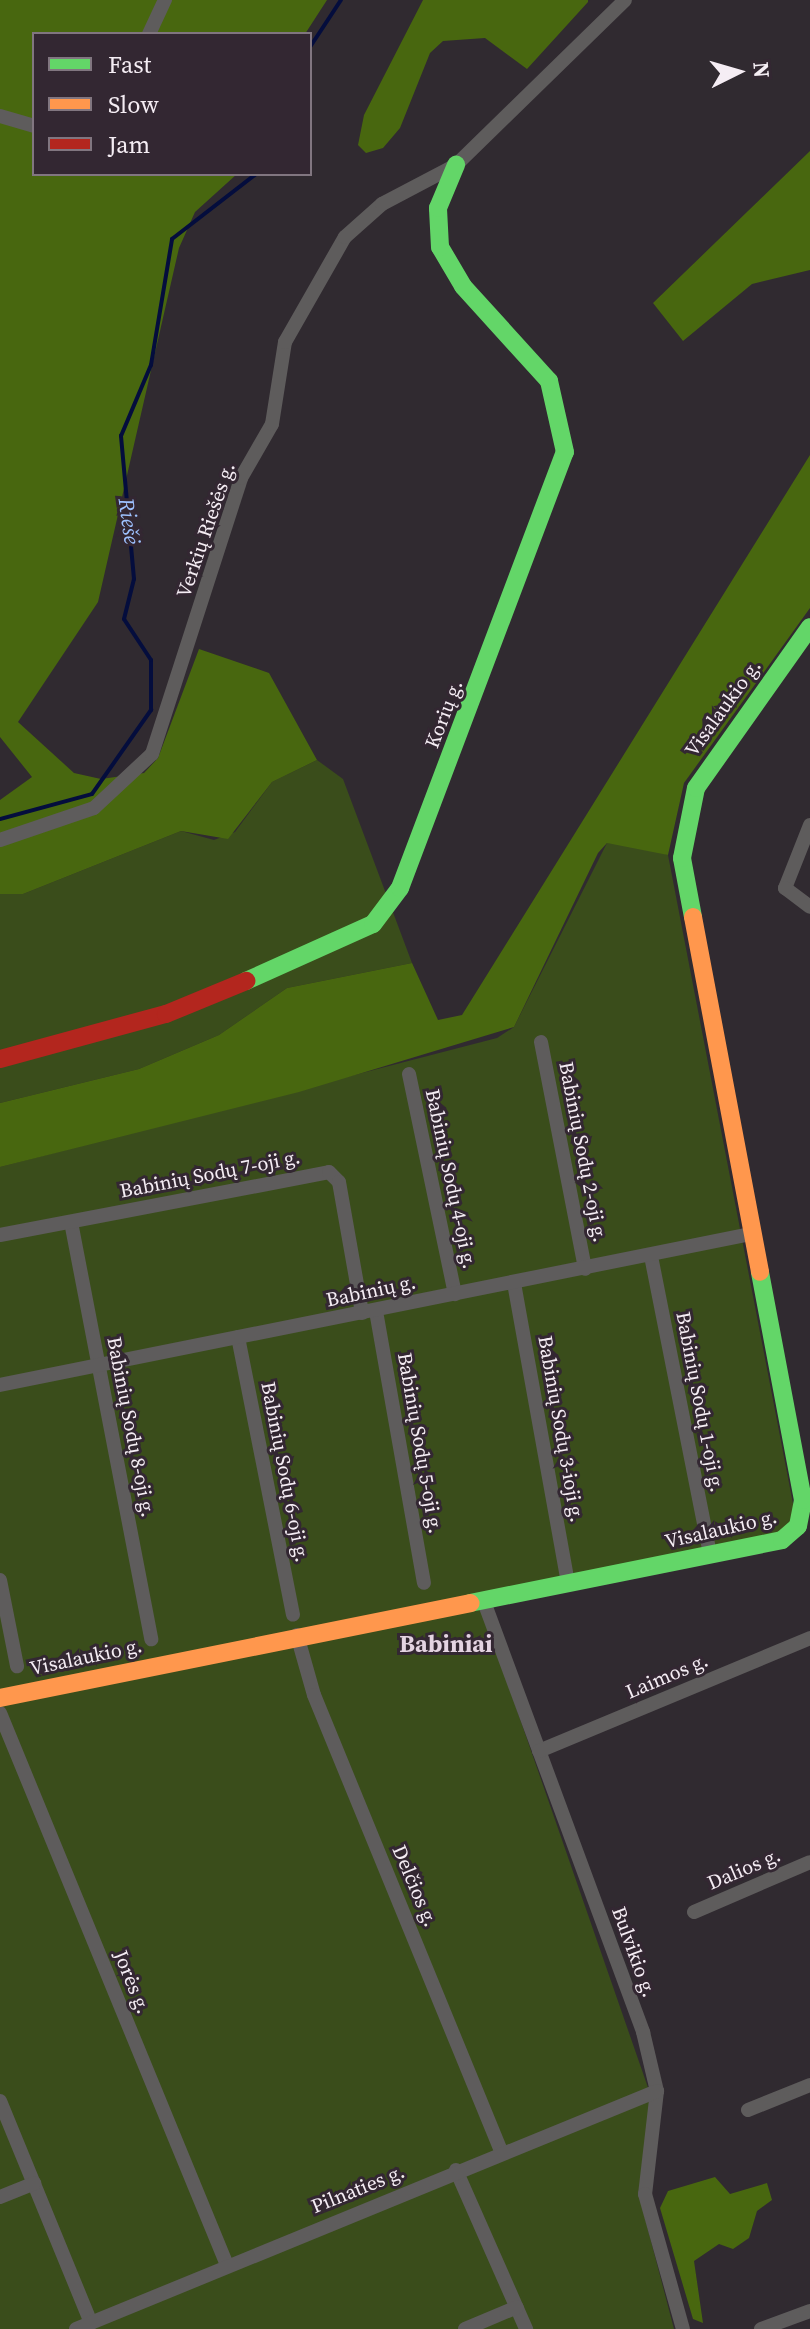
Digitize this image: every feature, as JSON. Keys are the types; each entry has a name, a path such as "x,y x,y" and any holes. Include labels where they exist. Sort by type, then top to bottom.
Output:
{"street":[{"path":"150,32 165,0"},
{"name":"Verkių Riešės g.","path":"0,840 94,808 152,754 241,478 272,424 285,342 358,220 456,165 625,0"},
{"path":"0,116 32,125"},
{"name":"Korių g.","path":"0,1059 138,1023 335,944 373,924 400,888 565,452 549,381 463,286 440,247 438,208 456,165"},
{"name":"Visalaukio g.","path":"0,1698 297,1635 782,1540 803,1513 682,858 696,788 711,760 810,627"},
{"path":"810,825 785,888 810,907"},
{"name":"Babinių Sodų 2-oji g.","path":"541,1042 585,1269"},
{"name":"Babinių Sodų 4-oji g.","path":"409,1074 455,1294"},
{"name":"Babinių Sodų 7-oji g.","path":"0,1235 329,1172 339,1182 369,1312"},
{"name":"Babinių Sodų 8-oji g.","path":"71,1222 151,1639"},
{"name":"Babinių g.","path":"0,1385 750,1234"},
{"name":"Babinių Sodų 1-oji g.","path":"651,1256 710,1555"},
{"name":"Babinių Sodų 3-ioji g.","path":"514,1283 568,1582"},
{"name":"Babinių Sodų 5-oji g.","path":"369,1312 424,1583"},
{"name":"Babinių Sodų 6-oji g.","path":"238,1337 293,1615"},
{"path":"0,1580 17,1666"},
{"name":"Bulvikio g.","path":"483,1599 643,2032 657,2091 645,2194 683,2329"},
{"name":"Delčios g.","path":"297,1635 333,1743 501,2150"},
{"name":"Laimos g.","path":"539,1751 810,1638"},
{"name":"Jorės g.","path":"0,1713 227,2265"},
{"name":"Dalios g.","path":"694,1912 810,1862"},
{"path":"748,2110 810,2085"},
{"name":"Pilnaties g.","path":"76,2329 501,2150 657,2091"},
{"path":"0,2101 91,2323"},
{"path":"456,2170 526,2329"},
{"path":"0,2197 34,2183"},
{"path":"465,2329 517,2307"},
{"path":"761,2329 810,2311"}],"green space":[{"path":"0,0 327,0 306,32 32,32 32,176 235,176 195,212 179,248 98,602 18,722 74,773 101,779 144,773 158,758 199,649 269,673 317,760 272,782 228,839 181,831 23,894 0,894 0,800 32,777 0,737"},
{"path":"423,0 588,2 527,69 485,38 443,41 430,53 400,128 383,148 366,153 358,145 364,115"},
{"path":"810,151 810,270 752,284 683,341 653,303"},
{"path":"810,455 810,608 684,783 668,855 607,843 598,853 514,1027 299,1092 0,1167 0,1103 139,1069 219,1035 287,988 412,963 438,1020 462,1015"},
{"path":"317,760 343,779 412,963 287,988 219,1035 139,1069 0,1103 0,894 23,894 181,831 214,840 235,832 272,782"},
{"path":"607,843 639,844 668,855 795,1514 784,1532 477,1595 653,2102 640,2199 674,2329 0,2329 0,1167 497,1038 514,1027"},
{"path":"715,2177 730,2194 767,2183 772,2200 757,2211 749,2238 733,2249 719,2244 694,2261 703,2323 693,2319 660,2208 668,2191"}],"waterway":[{"name":"Riešė","path":"312,44 341,0"},
{"name":"Riešė","path":"0,819 92,794 151,710 151,660 124,619 134,579 121,436 151,365 172,239 253,176"}],"traffic: fast":[{"path":"246,981 373,924 400,888 565,452 549,381 463,286 440,247 438,208 456,165"},
{"path":"693,917 682,858 696,788 810,627"},
{"path":"470,1603 782,1540 798,1526 803,1500 760,1272"}],"traffic: slow":[{"path":"693,917 760,1272"},
{"path":"0,1698 470,1603"}],"traffic: jam":[{"path":"0,1059 166,1014 246,981"}],"district":[{"name":"Babiniai","path":"446,1644"}]}
